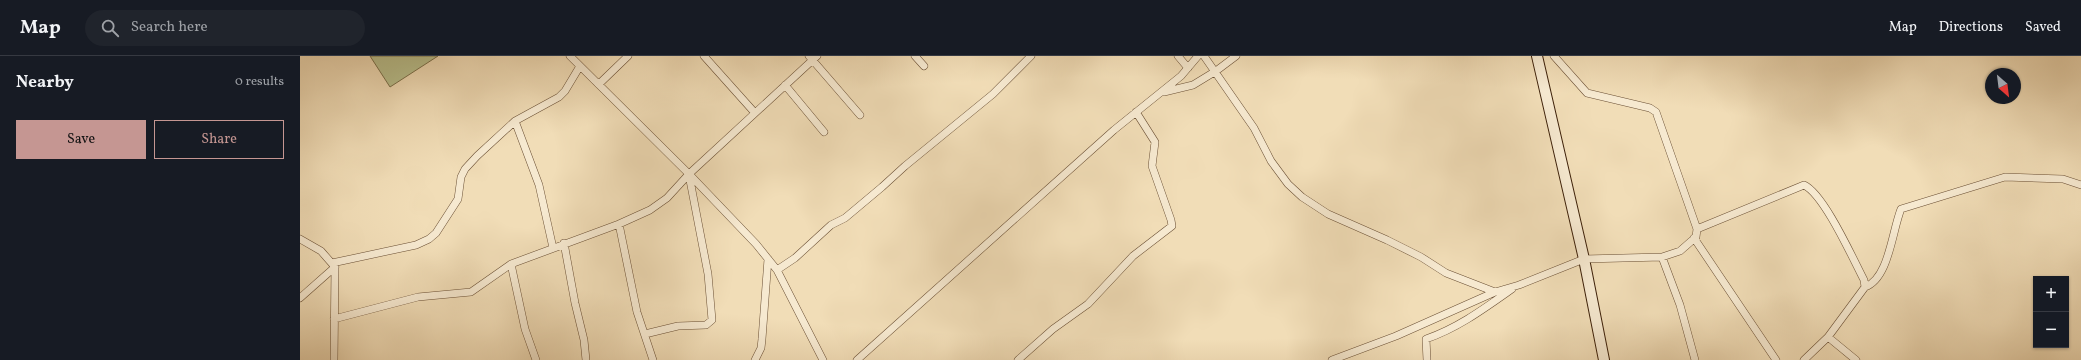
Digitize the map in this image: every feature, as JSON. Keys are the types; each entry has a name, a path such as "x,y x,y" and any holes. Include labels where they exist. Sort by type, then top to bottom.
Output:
{"street":[{"path":"570,56 689,174 768,259 777,270 824,360"},
{"path":"599,84 628,56"},
{"path":"704,56 755,113"},
{"path":"915,56 924,66"},
{"path":"777,270 795,258 831,225 844,218 877,192 905,166 993,94 1032,56"},
{"path":"1178,56 1188,68"},
{"path":"857,360 1136,112 1161,93 1188,68 1198,56"},
{"path":"1204,56 1254,128 1271,161 1288,184 1302,197 1328,214 1387,240 1421,257 1446,273 1496,292"},
{"path":"1161,93 1194,85 1216,72 1236,56"},
{"path":"1537,56 1584,259 1604,360"},
{"path":"1332,360 1396,336 1496,292 1519,285 1584,259 1662,256 1680,251 1696,237 1698,229 1656,112 1650,108 1587,93 1554,56"},
{"path":"334,319 418,297 471,292 511,264 564,243 619,224 650,210 666,198 689,174 813,57 860,115"},
{"path":"300,298 334,265 416,245 429,239 436,232 458,199 461,177 465,169 476,156 515,121 558,97 565,91 580,66"},
{"path":"785,85 824,132"},
{"path":"1018,360 1054,329 1088,304 1133,256 1172,226 1152,166 1155,142 1136,112"},
{"path":"515,121 539,185 553,248"},
{"path":"645,334 678,326 706,325 712,320 708,274 689,174"},
{"path":"1804,360 1828,337 1865,287 1871,285 1884,267 1896,222 1902,209 2005,177 2062,179 2081,185"},
{"path":"1698,229 1804,185 1809,187 1823,204 1864,280 1865,287"},
{"path":"619,224 637,312 653,360"},
{"path":"1694,238 1776,360"},
{"path":"300,239 321,251 334,265 334,360"},
{"path":"564,243 575,303 584,340 586,360"},
{"path":"1662,256 1680,305 1695,360"},
{"path":"754,360 761,348 768,259"},
{"path":"511,264 525,329 536,360"},
{"path":"1427,360 1426,339 1442,334 1519,285"},
{"path":"1828,337 1856,360"}],"green space":[{"path":"370,56 438,56 390,87"}]}
